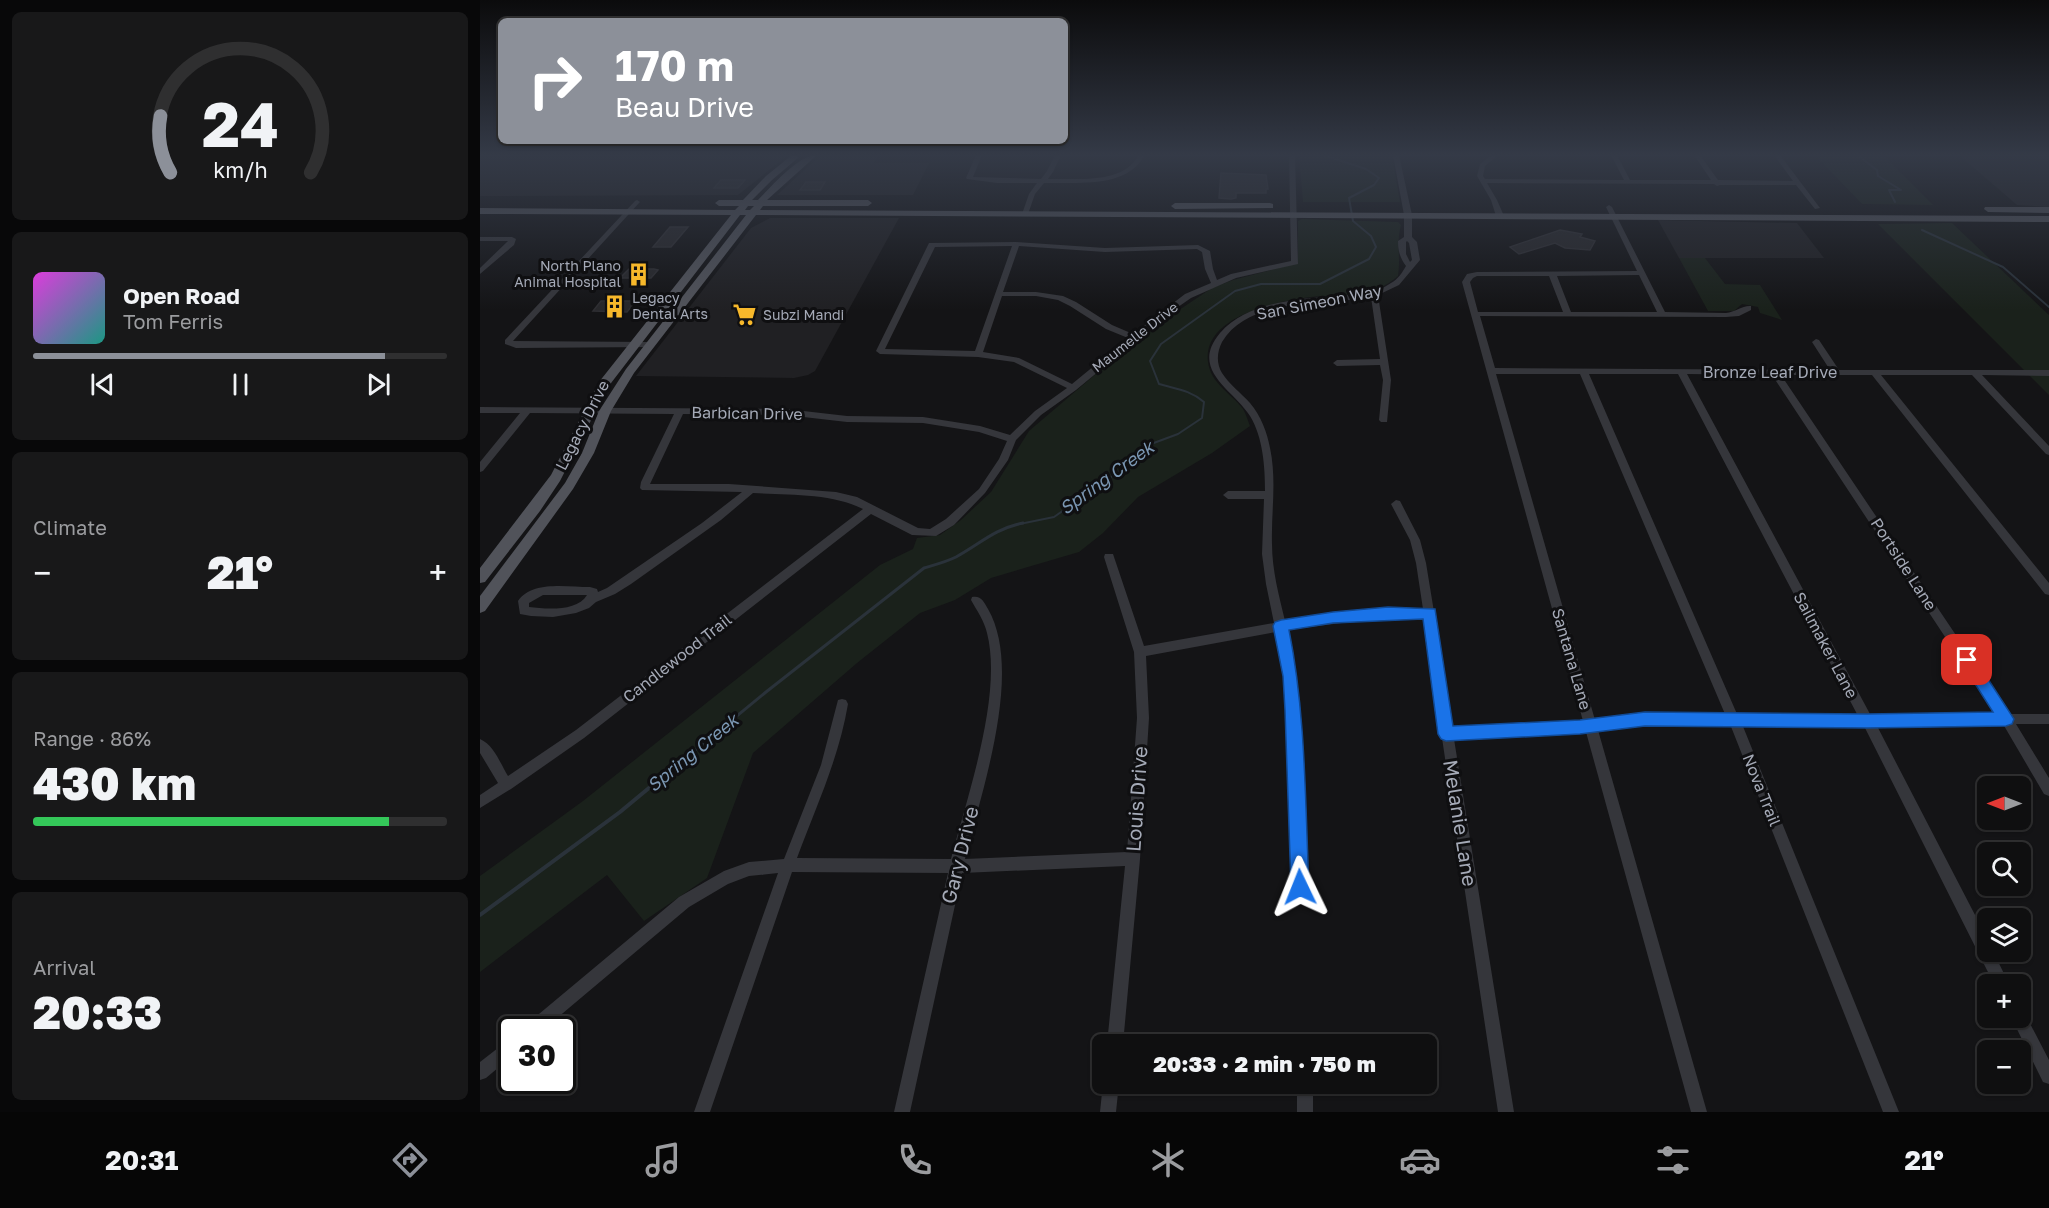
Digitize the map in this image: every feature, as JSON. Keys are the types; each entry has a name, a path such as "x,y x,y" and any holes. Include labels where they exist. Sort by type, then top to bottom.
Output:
{"main road":[{"path":"544,211 548,207"},
{"path":"750,207 862,212 1498,211 1609,207 2049,210"},
{"name":"Legacy Drive","path":"480,578 550,486 565,462 587,411 603,385 701,259 750,207"},
{"name":"Legacy Drive","path":"480,607 569,486 588,453 605,411 630,371 700,281 750,207"},
{"path":"480,211 631,211 753,207"},
{"path":"862,212 866,207"},
{"path":"956,207 1026,210"},
{"path":"1742,208 1748,217"},
{"path":"1817,208 1824,218"},
{"path":"1498,211 1615,216 2049,219"},
{"path":"700,281 698,278 707,263 701,259"},
{"path":"663,308 680,308"}],"street":[{"path":"634,207 508,342 516,345 650,345"},
{"name":"Maumelle Drive","path":"870,509 916,532 932,534 950,522 982,491 1003,460 1012,439 1038,413 1073,388 1133,337 1179,302 1234,276 1293,263 1295,259 1294,207"},
{"path":"1406,207 1408,238 1413,242 1416,260 1409,265 1403,258 1402,249 1402,241 1408,238"},
{"path":"1496,207 1498,211"},
{"path":"1609,207 1662,314"},
{"path":"480,239 512,239 512,243 480,272"},
{"path":"1073,388 1028,364 978,354 880,351 934,244 1016,244 1105,250 1198,247 1206,251 1209,269 1215,284"},
{"path":"978,354 1016,244"},
{"name":"San Simeon Way","path":"1300,887 1291,676 1272,591 1267,552 1269,473 1258,424 1250,409 1219,376 1214,357 1217,342 1230,327 1253,314 1312,301 1374,294 1396,284 1407,273 1409,265"},
{"path":"1568,314 1552,274 1643,273"},
{"name":"Santana Lane","path":"1552,274 1470,276 1466,282 1699,1112"},
{"path":"999,294 1036,294 1060,298 1109,327 1133,337"},
{"path":"1374,294 1385,362 1387,398 1384,420"},
{"path":"1474,314 1726,315 1736,314 1748,308"},
{"path":"1816,342 1836,372"},
{"path":"1337,363 1385,362"},
{"name":"Bronze Leaf Drive","path":"1490,371 2049,373"},
{"name":"Nova Trail","path":"1583,371 1734,720 1891,1112"},
{"name":"Sailmaker Lane","path":"1681,371 1867,721 1997,974"},
{"name":"Portside Lane","path":"1775,372 2006,719 2049,790"},
{"path":"1874,372 2049,591"},
{"path":"1974,372 2049,452"},
{"name":"Barbican Drive","path":"480,410 786,412 847,419 923,420 980,429 1012,439"},
{"path":"480,469 527,411"},
{"path":"680,412 646,482 645,489 693,486 844,497 870,509"},
{"path":"594,598 593,592 585,590 542,591 529,596 523,601 522,607 524,611 530,612 578,609 591,603 594,598 616,588 724,513 751,489"},
{"path":"1228,495 1269,495"},
{"name":"Melanie Lane","path":"1396,504 1415,540 1430,613 1446,734 1506,1112"},
{"name":"Candlewood Trail","path":"480,802 583,731 870,509"},
{"name":"Louis Drive","path":"1109,557 1140,652 1143,718 1133,860 1116,1034"},
{"name":"Gary Drive","path":"902,1112 956,866 981,768 996,671 994,636 989,619 976,600"},
{"path":"1140,652 1333,617 1430,613"},
{"path":"702,1112 788,865 838,730 842,704"},
{"path":"1446,734 1580,727 1645,719 1867,721 2049,719"},
{"path":"480,745 488,753 506,785"},
{"path":"548,1016 697,893 724,878 749,869 788,865 956,866 1133,860"},
{"path":"2025,1028 2049,1076"},
{"path":"480,1072 498,1057"},
{"path":"1108,1112 1110,1094"},
{"path":"1305,1094 1305,1112"}],"shaded area":[{"path":"770,218 899,218 815,371 794,378 636,376 751,228"},
{"path":"1302,219 1398,222 1401,225 1398,276 1384,286 1363,293 1311,297 1262,307 1229,322 1217,333 1209,346 1210,370 1217,382 1243,409 1250,426 1212,453 1138,497 1103,533 1079,552 991,578 955,600 920,613 857,663 753,753 707,878 644,921 607,875 480,972 480,876 583,801 880,565 913,549 917,538 940,535 961,520 991,492 1029,431 1111,361 1212,288 1233,280 1298,263 1298,221"},
{"path":"1658,220 1797,223 1824,258 1679,258"},
{"path":"1952,223 2049,315 2049,395 1878,224"},
{"path":"1679,258 1705,258 1725,284 1760,285 1782,320 1760,313 1758,307 1742,304 1734,311 1708,311"}],"building":[{"path":"670,227 688,227 671,247 653,247"},
{"path":"1560,230 1582,234 1580,237 1595,241 1590,250 1565,248 1555,243 1519,254 1510,247"},
{"name":"North Plano Animal Hospital","path":"629,269 658,270 651,278 620,278"},
{"name":"Legacy Dental Arts","path":"601,301 636,301 627,312 593,311"}],"waterway":[{"name":"Spring Creek","path":"1019,524 1054,517 1142,455 1151,444 1178,434 1202,418 1204,402 1199,398 1188,392 1159,384 1150,361 1161,344 1235,291 1261,284 1320,284 1369,259 1376,247 1371,236 1353,221 1351,207"},
{"path":"1922,230 2003,267 2049,307"},
{"name":"Spring Creek","path":"653,785 766,692 924,568 952,559 995,533 1019,524"},
{"name":"Spring Creek","path":"1015,525 1019,524"},
{"name":"Spring Creek","path":"480,915 620,812 655,783"}],"place":[{"name":"North Plano Animal Hospital","path":"639,274"},
{"name":"Legacy Dental Arts","path":"614,306"},
{"name":"Subzi Mandi","path":"745,315"}],"route":[{"path":"1300,887 1291,676 1281,626 1333,617 1430,613 1446,734 1580,727 1645,719 1867,721 2006,719 1967,660"}]}
